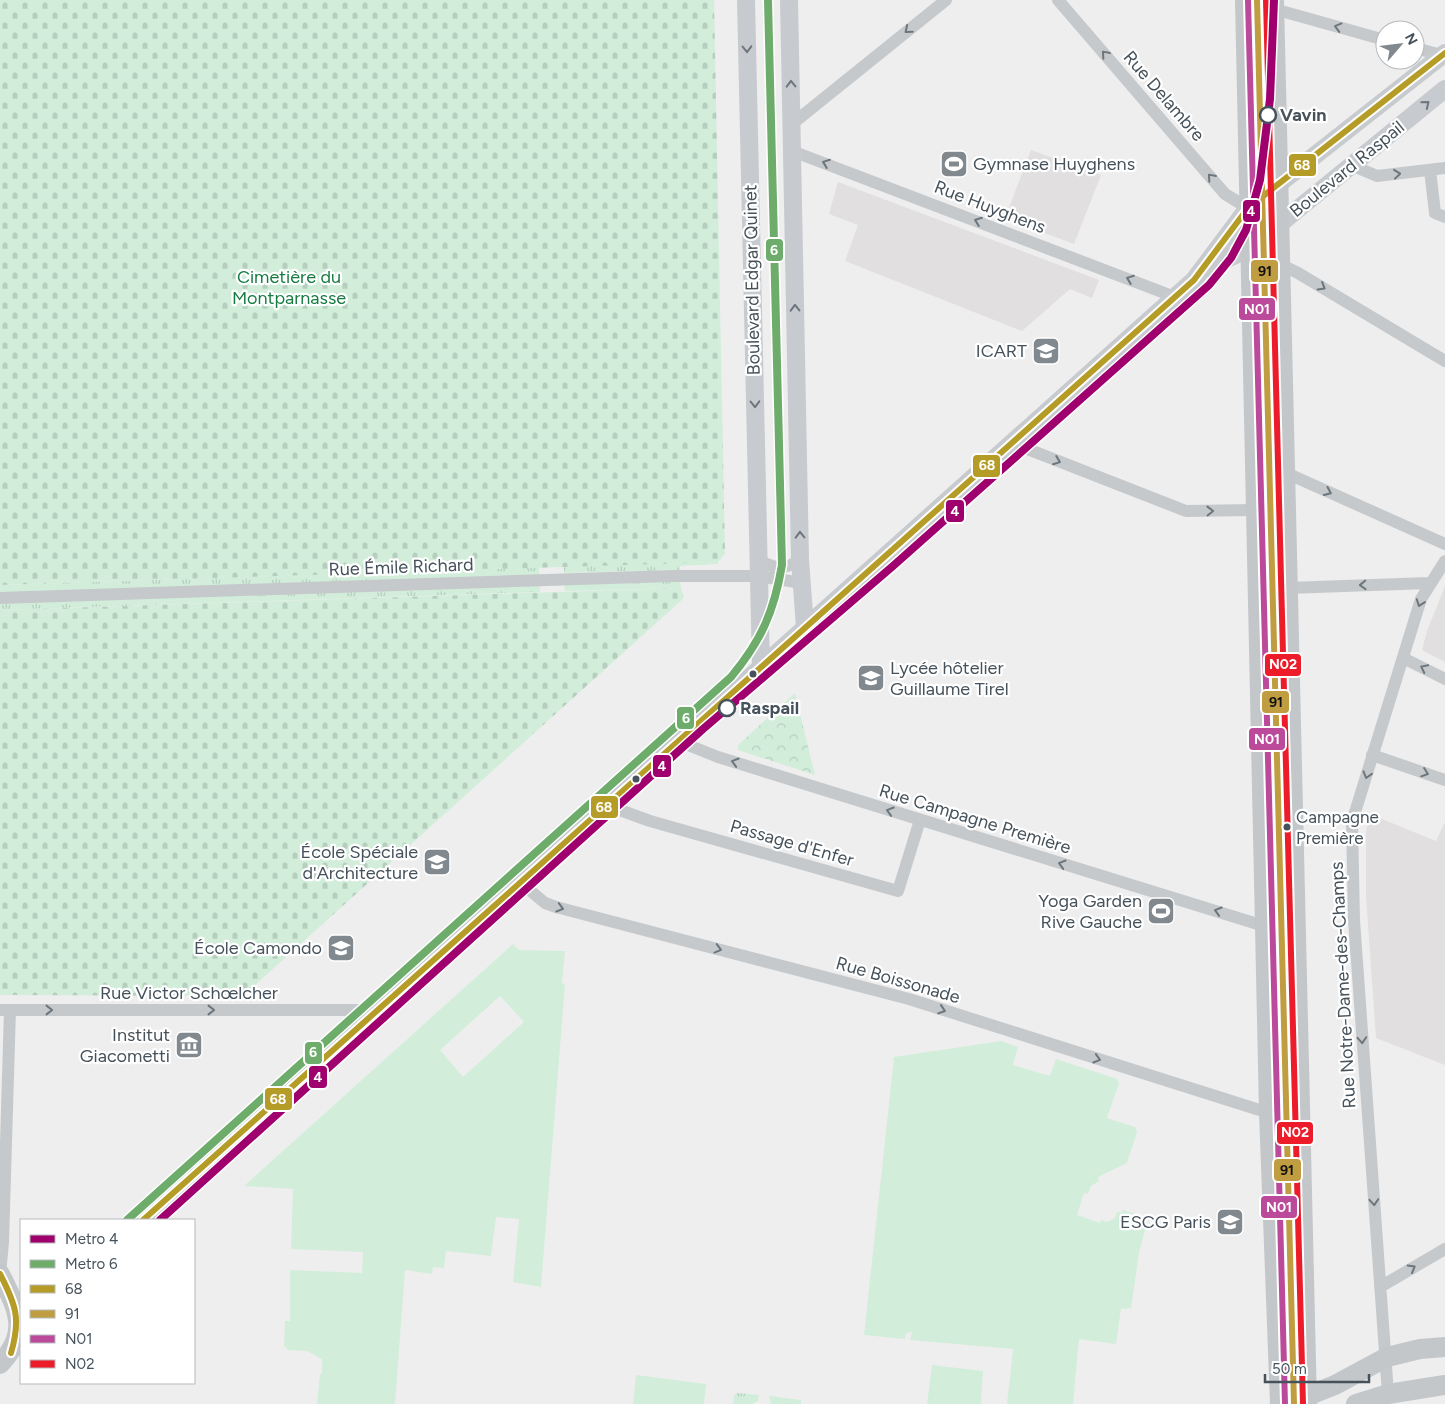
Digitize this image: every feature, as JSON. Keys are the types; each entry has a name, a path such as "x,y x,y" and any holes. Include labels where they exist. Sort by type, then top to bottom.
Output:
{"main road":[{"name":"Boulevard Edgar Quinet","path":"746,0 761,666"},
{"path":"789,0 800,560 804,627"},
{"path":"1245,0 1264,926 1280,1404"},
{"path":"1274,5 1288,588 1302,1401 1387,1357 1420,1349 1445,1347"},
{"name":"Boulevard Raspail","path":"144,1219 1175,297 1203,270 1248,208 1444,55"},
{"name":"Boulevard Raspail","path":"1203,270 1249,249 1445,89"},
{"path":"0,1274 20,1313 11,1352"},
{"path":"1356,1404 1388,1394 1445,1384"}],"street":[{"path":"792,124 946,0"},
{"name":"Rue Delambre","path":"1058,0 1225,194 1248,208"},
{"path":"1274,5 1375,37"},
{"path":"1425,50 1444,55"},
{"name":"Rue Huyghens","path":"792,150 1175,297"},
{"path":"1351,165 1377,176 1445,168"},
{"path":"1430,170 1435,213 1445,217"},
{"path":"1249,249 1280,263 1445,361"},
{"path":"1012,443 1186,511 1255,510"},
{"path":"1284,472 1445,544"},
{"path":"758,568 786,568 800,560"},
{"name":"Rue Notre-Dame-des-Champs","path":"1388,1394 1387,1357 1380,1287 1354,920 1352,822 1421,599 1429,583 1445,561"},
{"name":"Rue Émile Richard","path":"0,598 672,576 758,568 802,583"},
{"path":"1288,588 1429,583"},
{"path":"1403,658 1445,678"},
{"name":"Rue Campagne Première","path":"678,741 718,757 1264,926"},
{"path":"1372,755 1445,780"},
{"name":"Passage d'Enfer","path":"606,805 650,822 898,891 920,820"},
{"name":"Rue Boissonade","path":"520,882 545,903 556,907 909,999 1269,1113"},
{"path":"0,1274 3,1242 5,1010"},
{"name":"Rue Victor Schœlcher","path":"5,1010 377,1010"},
{"path":"1380,1287 1445,1249"}],"shaded area":[{"path":"1031,150 1101,175 1074,244 1005,218"},
{"path":"838,182 1099,280 1092,298 1070,289 1022,331 845,261 858,225 829,214"},
{"path":"1445,586 1445,662 1422,650 1427,631"},
{"path":"1370,814 1436,841 1445,822 1445,1065 1376,1038 1366,896 1366,832"}],"green space":[{"name":"Cimetière du Montparnasse","path":"0,0 714,0 725,554 718,562 0,585"},
{"path":"718,562 718,564 680,566 680,570 564,573 564,566"},
{"path":"539,567 539,575 0,593 0,585"},
{"path":"680,580 681,588 565,591 564,584"},
{"path":"540,585 540,592 0,610 0,603"},
{"path":"681,588 684,598 243,996 0,995 0,610"},
{"path":"795,693 815,775 738,750 738,745"},
{"path":"513,944 519,950 565,951 562,983 565,984 541,1287 513,1282 519,1219 496,1217 491,1256 446,1251 444,1268 433,1267 432,1274 405,1270 395,1404 317,1404 320,1374 322,1374 322,1359 307,1351 287,1350 284,1347 285,1321 290,1321 290,1270 362,1273 363,1252 291,1249 293,1189 244,1186","holes":["500,996 524,1022 463,1077 440,1050"]},
{"path":"1001,1041 1018,1047 1013,1065 1050,1076 1056,1059 1117,1079 1119,1083 1107,1118 1135,1127 1137,1132 1127,1163 1098,1177 1099,1181 1091,1186 1088,1194 1084,1193 1077,1215 1100,1223 1101,1220 1107,1222 1115,1218 1117,1212 1121,1213 1123,1210 1148,1218 1139,1253 1131,1308 1121,1309 1116,1344 1079,1339 1073,1404 1007,1404 1013,1349 910,1340 912,1331 906,1334 905,1339 864,1335 894,1057"},
{"path":"932,1365 983,1371 981,1404 927,1404"},
{"path":"636,1375 706,1384 704,1404 633,1404"},
{"path":"738,1393 759,1395 758,1401 752,1404 733,1404 734,1395"},
{"path":"769,1396 801,1400 801,1404 771,1404"}],"metro line":[{"name":"6","path":"128,1219 731,677 750,651 765,625 775,597 782,565 768,0"},
{"name":"4","path":"161,1219 703,729 893,566 1209,285 1231,258 1246,230 1260,180 1270,99 1274,0"}],"transit line":[{"name":"N01","path":"1248,0 1285,1404"},
{"name":"91","path":"1257,0 1294,1404"},
{"name":"N02","path":"1266,0 1303,1404"},
{"name":"68","path":"144,1219 1194,280 1248,208 1445,53"},
{"name":"68","path":"0,1274 10,1295 15,1312 16,1331 11,1353"}],"place":[{"name":"Vavin","path":"1268,115"},
{"name":"Gymnase Huyghens","path":"954,164"},
{"name":"ICART","path":"1046,351"},
{"name":"Lycée hôtelier Guillaume Tirel","path":"871,678"},
{"name":"Raspail","path":"727,708"},
{"name":"Campagne Première","path":"1287,827"},
{"name":"École Spéciale d'Architecture","path":"437,862"},
{"name":"Yoga Garden Rive Gauche","path":"1161,911"},
{"name":"École Camondo","path":"341,948"},
{"name":"Institut Giacometti","path":"189,1045"},
{"name":"ESCG Paris","path":"1230,1222"}]}
